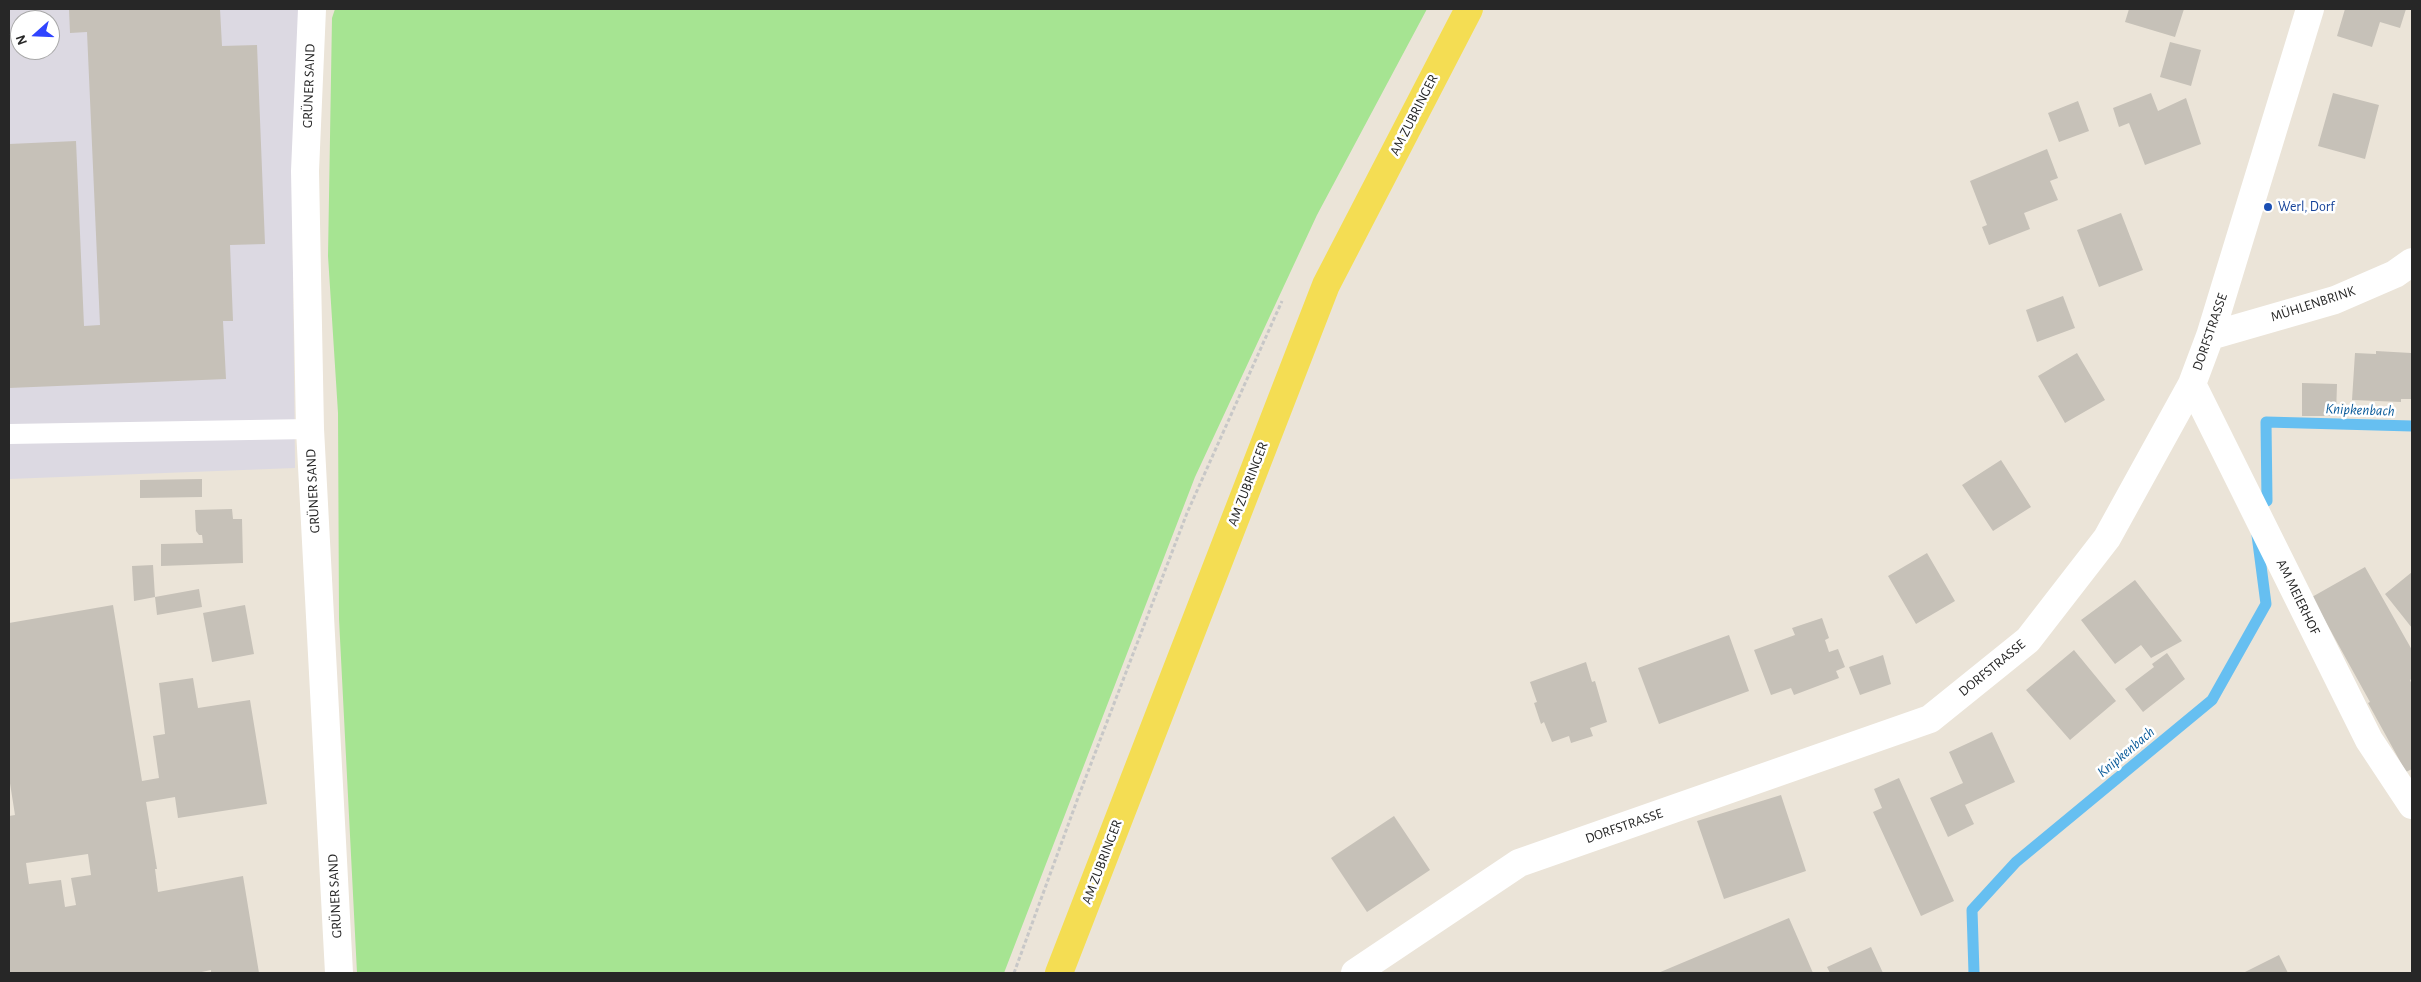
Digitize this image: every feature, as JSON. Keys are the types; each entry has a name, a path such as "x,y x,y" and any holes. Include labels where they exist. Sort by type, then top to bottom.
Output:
{"main road":[{"name":"AM ZUBRINGER","path":"1059,973 1326,285 1469,9"}],"street":[{"name":"GRÜNER SAND","path":"312,9 305,171 310,429 339,973"},
{"name":"DORFSTRASSE","path":"1355,973 1518,863 1930,719 2028,640 2107,538 2192,384 2210,336 2310,9"},
{"name":"MÜHLENBRINK","path":"2210,336 2335,300 2394,274 2412,262"},
{"name":"AM MEIERHOF","path":"2192,384 2369,740 2412,805"}],"lane":[{"path":"9,434 310,429"}],"path":[{"path":"1014,973 1079,795 1188,513 1283,300"}],"shaded area":[{"path":"9,9 300,9 292,168 295,468 9,479"}],"green space":[{"path":"335,9 1427,9 1317,215 1195,477 1004,973 357,973 339,619 338,413 328,256 332,18"}],"building":[{"path":"69,9 220,9 222,46 257,45 265,244 230,245 233,321 223,321 226,379 9,388 9,144 76,141 84,326 100,325 87,32 70,33"},
{"path":"2129,9 2184,9 2175,37 2125,22"},
{"path":"2345,9 2406,9 2400,28 2380,22 2372,47 2337,36"},
{"path":"2170,42 2201,50 2191,86 2160,77"},
{"path":"2151,93 2158,111 2186,98 2201,144 2145,165 2129,123 2119,127 2113,108"},
{"path":"2333,93 2379,105 2365,159 2318,146"},
{"path":"2078,101 2089,131 2059,142 2048,113"},
{"path":"2047,149 2058,178 2050,181 2058,200 2024,213 2030,229 1989,245 1982,227 1987,225 1970,181"},
{"path":"2121,213 2143,270 2099,287 2077,230"},
{"path":"2063,296 2075,328 2037,342 2026,310"},
{"path":"2376,351 2411,353 2412,399 2401,399 2401,402 2352,400 2355,353 2376,354"},
{"path":"2077,353 2105,400 2065,423 2038,376"},
{"path":"2302,383 2337,384 2336,416 2302,416"},
{"path":"2001,460 2031,507 1993,531 1962,485"},
{"path":"202,479 202,497 140,498 140,480"},
{"path":"232,509 233,519 242,519 243,563 161,566 161,544 203,543 202,535 199,535 196,531 195,510"},
{"path":"1927,553 1955,601 1916,624 1888,576"},
{"path":"153,565 155,597 134,601 132,566"},
{"path":"2365,567 2412,650 2412,679 2410,680 2412,685 2412,769 2406,772 2312,597"},
{"path":"2412,572 2412,628 2385,594"},
{"path":"2135,580 2182,641 2151,658 2141,645 2115,664 2081,620"},
{"path":"199,589 202,607 157,615 155,597"},
{"path":"113,605 142,781 159,778 153,736 165,734 159,683 193,678 198,708 250,700 267,804 178,818 175,797 146,802 157,869 155,869 158,892 243,876 259,973 211,973 211,970 197,973 9,973 9,816 15,815 9,777 9,623","holes":["88,854 91,875 71,878 76,905 65,907 61,880 29,884 26,863"]},
{"path":"245,605 254,654 212,662 203,613"},
{"path":"1822,618 1829,638 1825,640 1829,652 1838,649 1845,667 1836,671 1839,678 1794,695 1791,688 1771,695 1754,650 1795,635 1792,628"},
{"path":"1729,635 1749,691 1659,724 1638,668"},
{"path":"2074,650 2116,701 2070,740 2026,690"},
{"path":"2167,653 2185,679 2143,712 2125,689 2154,667 2152,664"},
{"path":"1883,655 1891,684 1860,695 1849,667"},
{"path":"1586,662 1592,682 1595,681 1607,722 1590,728 1593,736 1571,743 1569,736 1552,742 1544,722 1541,724 1534,703 1537,702 1530,682"},
{"path":"1992,732 2015,782 1965,805 1974,824 1948,837 1930,798 1963,783 1949,752"},
{"path":"1899,778 1954,901 1921,916 1873,812 1882,808 1874,789"},
{"path":"1781,795 1806,871 1724,899 1697,821"},
{"path":"1394,816 1430,870 1367,912 1331,858"},
{"path":"1789,918 1813,973 1658,973"},
{"path":"1871,947 1883,973 1830,973 1827,967"},
{"path":"2279,955 2288,973 2243,973"}],"waterway":[{"name":"Knipkenbach","path":"2267,501 2266,422 2412,426"},
{"name":"Knipkenbach","path":"1974,973 1972,910 2016,862 2212,700 2266,604 2257,535"}],"place":[{"name":"Werl, Dorf","path":"2268,207"}]}
